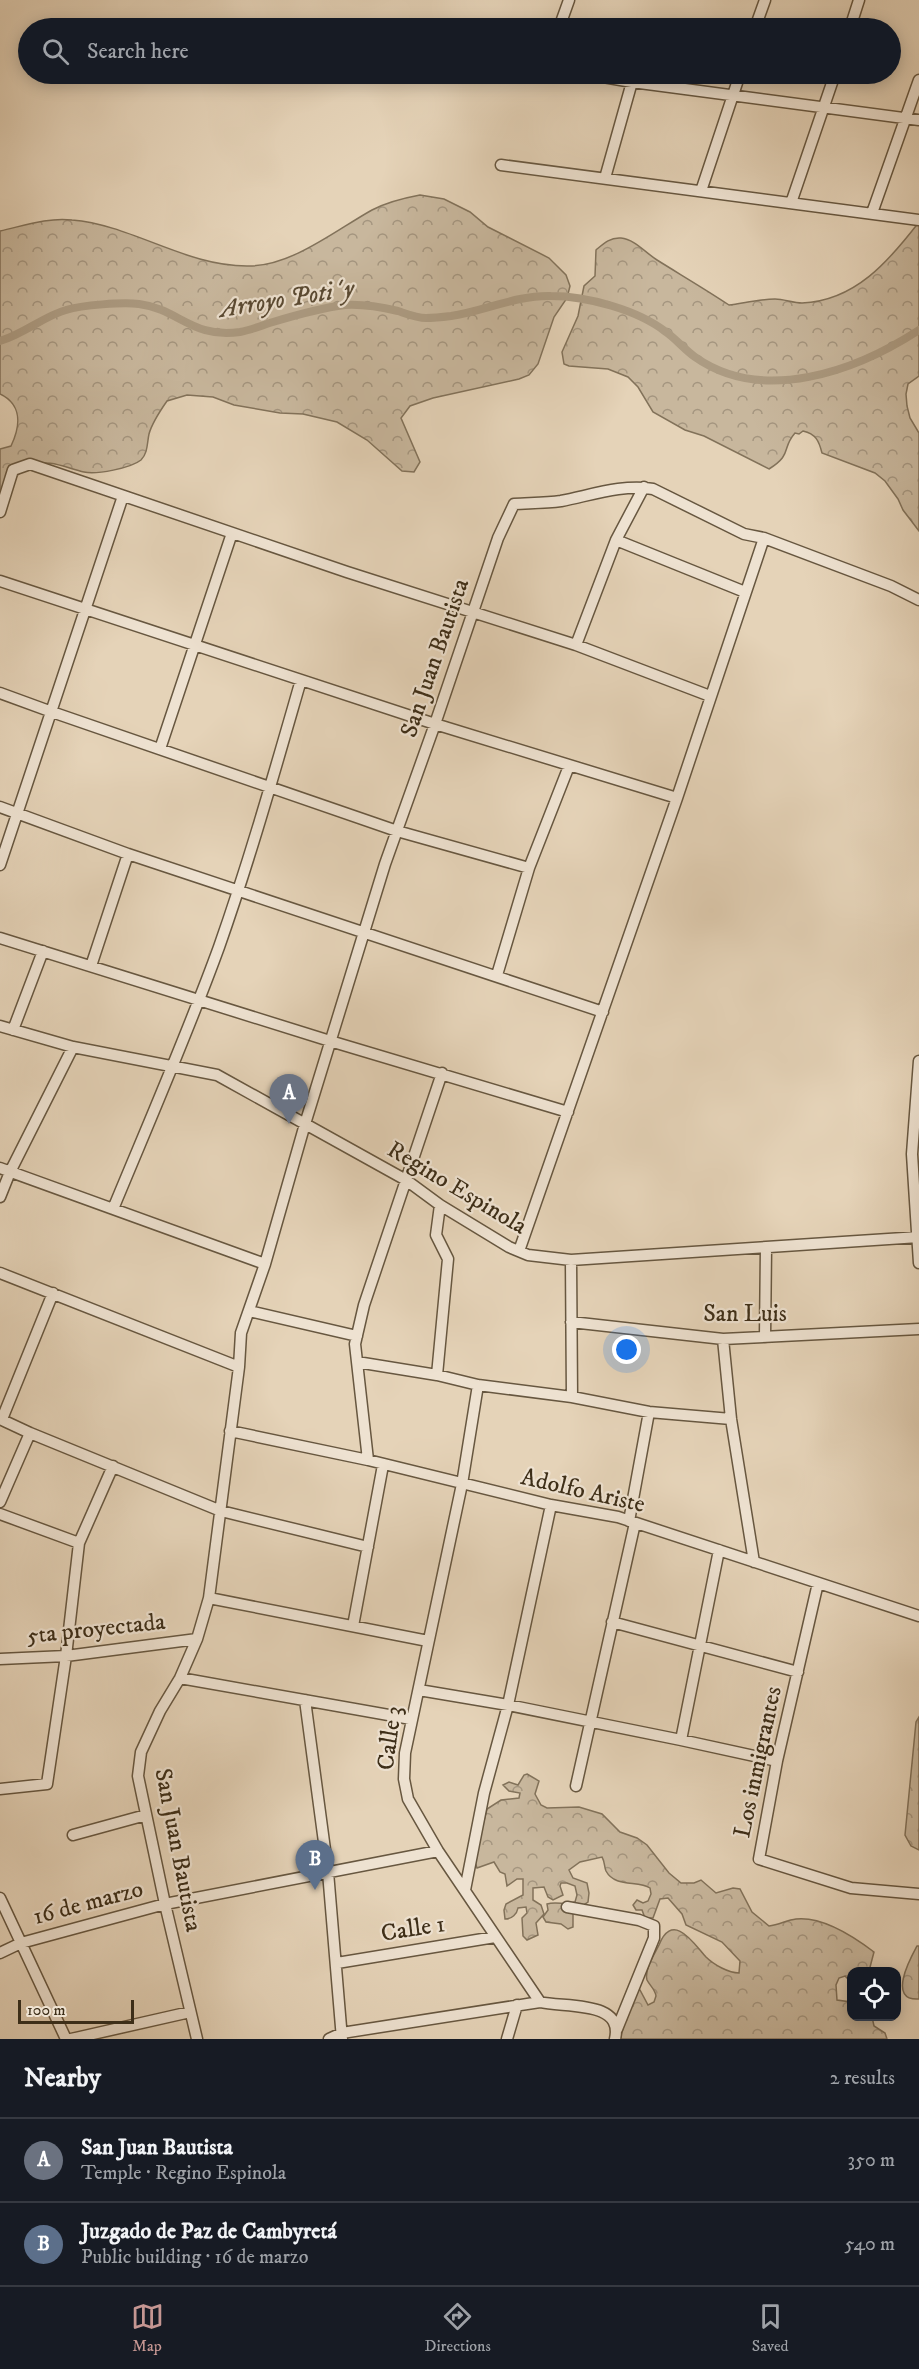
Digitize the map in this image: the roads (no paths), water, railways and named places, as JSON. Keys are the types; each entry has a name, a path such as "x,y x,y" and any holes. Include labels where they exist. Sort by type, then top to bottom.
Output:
{"street":[{"path":"563,18 569,0"},
{"path":"759,18 765,0"},
{"path":"853,18 859,0"},
{"path":"872,213 919,80"},
{"path":"605,178 631,84"},
{"path":"649,84 919,120"},
{"path":"700,191 736,84"},
{"path":"791,203 832,84"},
{"path":"501,165 919,220"},
{"path":"0,512 13,470 30,464 232,533 576,645 710,696"},
{"name":"San Juan Bautista","path":"197,2039 138,1776 141,1752 160,1711 180,1678 197,1639 209,1598 239,1366 241,1333 265,1264 363,933 498,538 514,504 557,501 619,488 644,488"},
{"path":"576,645 616,540 644,488 653,489 744,534 764,538 891,586 919,600"},
{"path":"0,865 123,496"},
{"path":"160,749 232,533"},
{"path":"519,1251 677,798 764,538"},
{"path":"616,540 745,592"},
{"path":"0,582 435,724 677,798"},
{"path":"113,1209 199,999 237,890 301,680"},
{"path":"0,693 397,831 529,868"},
{"path":"497,975 529,868 569,766"},
{"path":"0,807 128,854 603,1012"},
{"path":"91,966 128,854"},
{"path":"0,938 330,1041 568,1112"},
{"path":"13,1030 43,951"},
{"name":"Regino Espinola","path":"0,1026 73,1047 218,1075 406,1180 440,1205 509,1247 546,1258 571,1260 918,1237"},
{"path":"0,1197 5,1170 73,1047"},
{"path":"919,1061 912,1155 919,1263"},
{"path":"368,1461 355,1344 364,1305 442,1073"},
{"path":"5,1170 265,1264"},
{"path":"437,1375 448,1259 436,1235 440,1205"},
{"path":"765,1337 766,1247"},
{"path":"571,1260 572,1398"},
{"path":"0,1273 239,1366"},
{"path":"53,1293 1,1419 221,1511 368,1547"},
{"path":"249,1311 357,1336"},
{"name":"San Luis","path":"571,1322 723,1339 919,1329"},
{"path":"723,1339 731,1419 754,1562"},
{"path":"357,1362 437,1375 478,1385 572,1398 649,1412 731,1419"},
{"name":"Calle 3","path":"478,1385 462,1484 411,1719 405,1753 404,1779 408,1799 438,1851 540,2002"},
{"path":"576,1786 632,1522 649,1412"},
{"name":"Adolfo Ariste","path":"230,1431 632,1522 919,1616"},
{"path":"0,1502 30,1433"},
{"path":"353,1626 383,1465"},
{"path":"0,1789 47,1784 66,1656 79,1544 113,1466"},
{"path":"465,1890 484,1793 508,1705 551,1505"},
{"path":"0,1514 79,1544"},
{"path":"681,1740 719,1550"},
{"name":"Los inmigrantes","path":"818,1583 777,1761 759,1859 851,1888 919,1894"},
{"path":"209,1598 428,1641"},
{"path":"612,1622 798,1672"},
{"name":"5ta proyectada","path":"0,1659 66,1656 197,1639"},
{"path":"180,1678 411,1719"},
{"path":"419,1690 508,1705 777,1761"},
{"path":"305,1700 328,1872 342,2036"},
{"path":"73,1835 146,1815"},
{"name":"16 de marzo","path":"0,1953 21,1943 165,1904 438,1851"},
{"path":"0,1898 66,2039"},
{"path":"567,1907 639,1920 654,1926 654,1938 616,2034"},
{"name":"Calle 1","path":"337,1963 495,1937"},
{"path":"329,2039 540,2002 605,2012 614,2020 616,2034"},
{"path":"507,2039 517,2005"},
{"path":"71,2039 190,2012"}],"waterway":[{"name":"Arroyo Poti´y","path":"0,341 58,313 73,308 102,304 132,303 153,307 197,328 224,333 240,332 300,314 345,305 378,307 429,318 463,314 526,298 551,296 596,302 627,311 654,324 695,357 722,371 750,379 779,380 809,377 838,369 867,358 919,330"}],"place":[{"name":"San Juan Bautista","path":"289,1124"},
{"name":"Juzgado de Paz de Cambyretá","path":"315,1890"}]}
